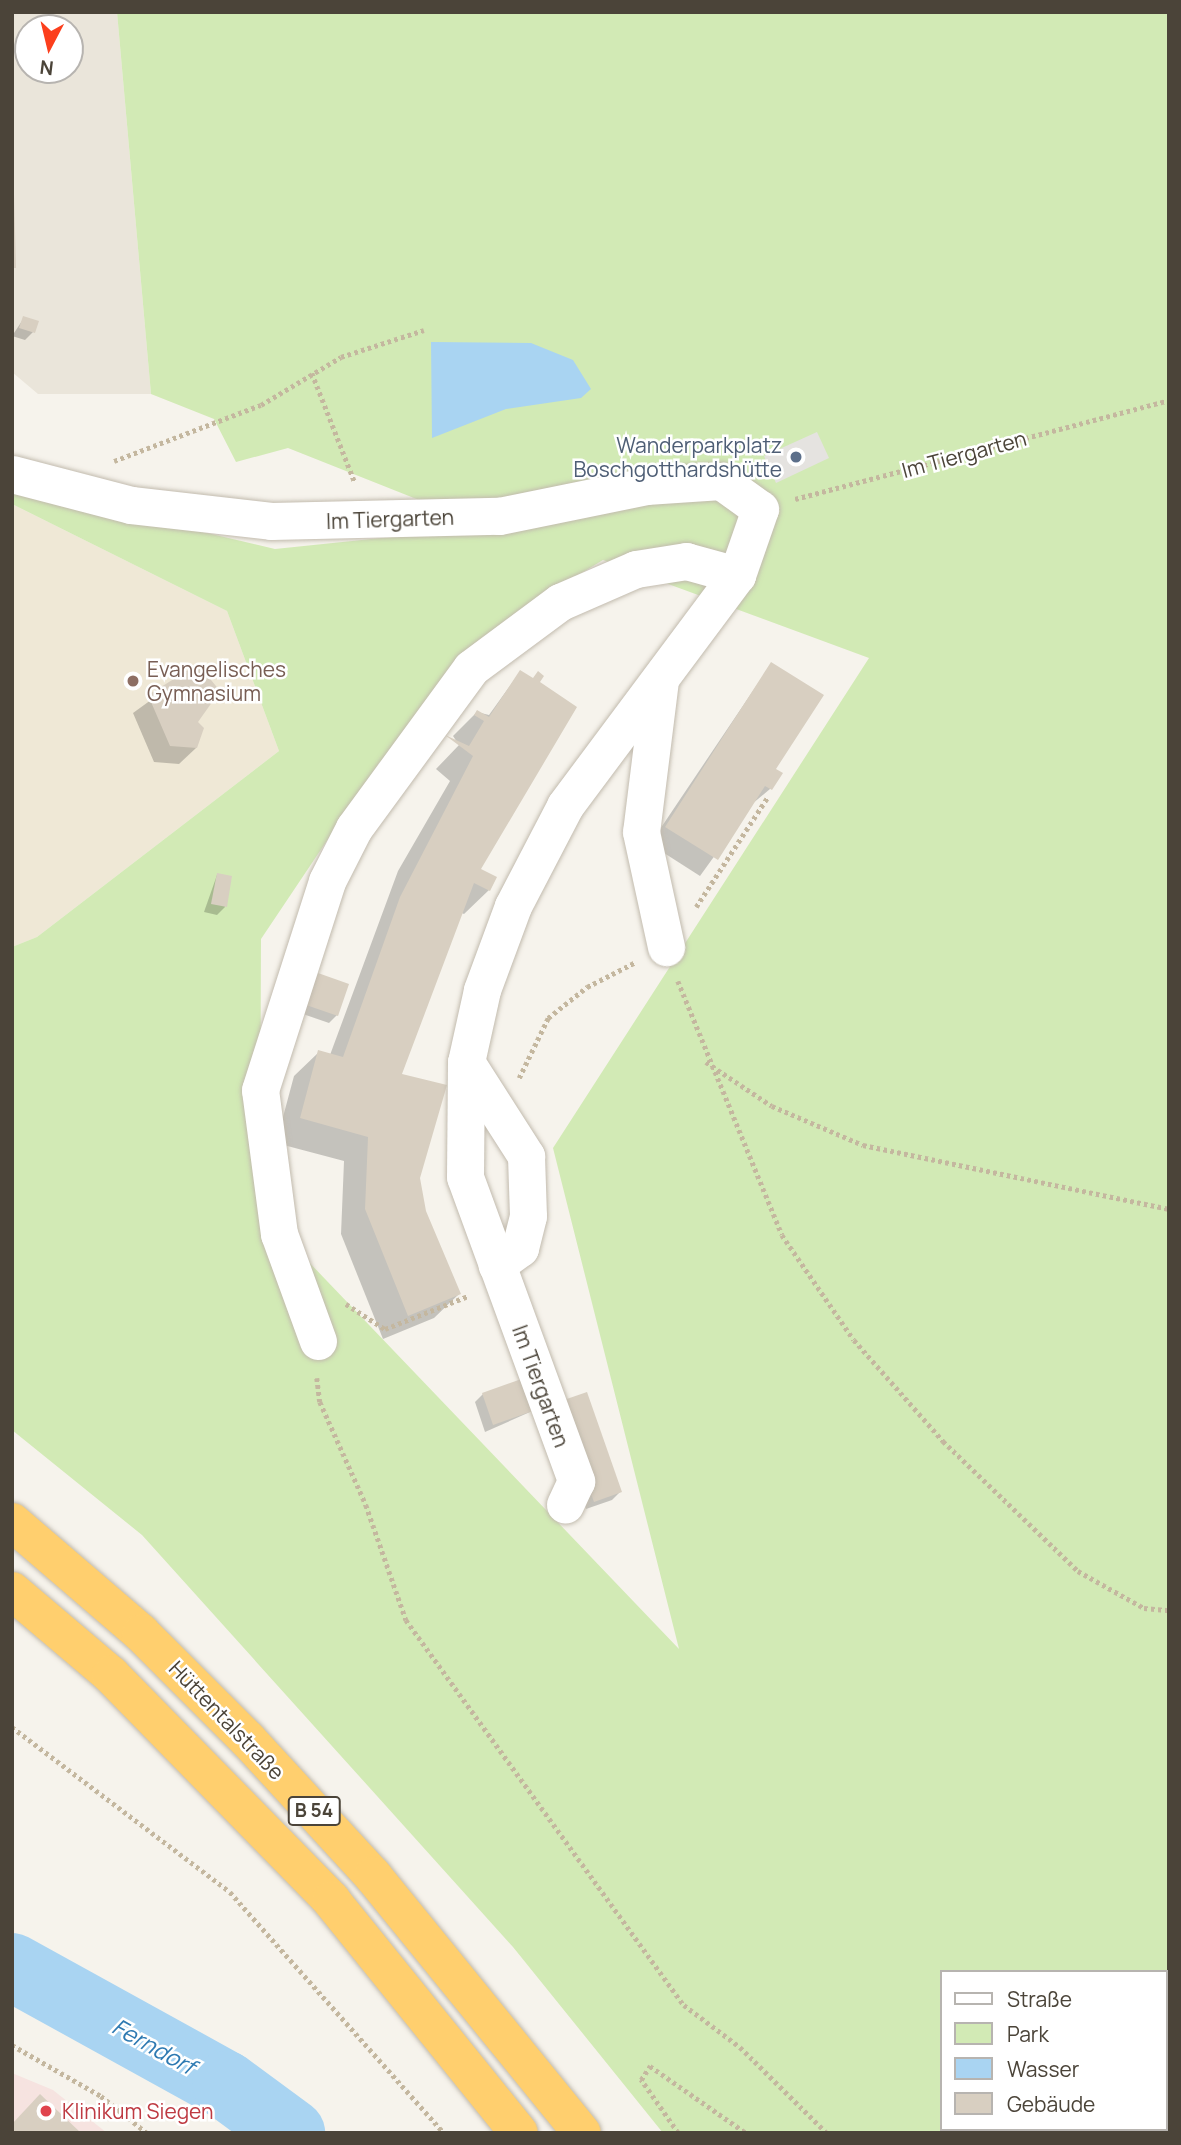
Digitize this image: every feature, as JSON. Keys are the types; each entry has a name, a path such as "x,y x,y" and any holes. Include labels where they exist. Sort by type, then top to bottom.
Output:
{"highway":[{"name":"Hüttentalstraße","path":"12,1521 141,1633 248,1740 373,1876 582,2133"},
{"name":"B 54","path":"12,1591 111,1675 331,1900 519,2133"}],"street":[{"name":"Im Tiergarten","path":"12,474 68,490 184,514 361,522 499,516 646,486 722,481 760,509 737,575 565,806 513,906 482,990 466,1062 465,1177 576,1481 565,1506"},
{"path":"318,1341 279,1234 260,1090 327,881 354,828 471,668 561,602 649,567 686,561 737,575"},
{"path":"661,679 641,832 666,947"},
{"path":"466,1062 526,1156 528,1216 520,1248 497,1265"}],"path":[{"path":"68,490 90,469 261,405 312,373 373,344 424,330"},
{"path":"312,373 338,453 353,474 361,522"},
{"name":"Im Tiergarten","path":"760,509 1169,400"},
{"path":"666,947 706,1062 782,1236 854,1340 943,1441 1078,1571 1144,1608 1169,1610"},
{"path":"706,1062 772,1106 863,1145 1169,1209"},
{"path":"385,1329 464,1298"},
{"path":"318,1341 320,1402 366,1505 406,1620 684,2005 779,2082 827,2133"},
{"path":"12,1727 230,1892 444,2133"},
{"path":"12,2045 101,2096 147,2133"},
{"path":"678,2133 641,2080 650,2066 746,2133"}],"shaded area":[{"path":"12,12 117,12 151,394 38,394 12,372"},
{"name":"Wanderparkplatz Boschgotthardshütte","path":"817,432 829,458 776,483 764,456"},
{"name":"Evangelisches Gymnasium","path":"12,504 227,611 279,751 37,937 12,947"},
{"name":"Klinikum Siegen","path":"12,2073 53,2090 107,2133 12,2133"}],"green space":[{"path":"117,12 1169,12 1169,2133 663,2133 513,1947 142,1535 12,1430 12,947 37,937 279,751 227,611 12,504 12,487 275,549 487,527 288,448 236,462 214,419 151,394","holes":["603,560 869,658 553,1148 679,1649 260,1211 261,939 379,763 537,600"]}],"water":[{"path":"431,342 531,343 573,360 591,389 581,398 506,409 432,438"}],"building":[{"path":"14,194 16,268 12,268"},
{"path":"23,316 39,321 35,333 19,328"},
{"path":"771,662 824,695 776,769 783,773 772,790 765,786 718,860 665,827"},
{"path":"198,664 220,691 198,722 204,728 197,748 170,746 148,695"},
{"path":"520,670 533,678 538,671 544,676 540,682 577,707 481,869 497,877 490,891 474,883 402,1074 447,1085 420,1178 426,1211 461,1294 408,1316 365,1209 368,1137 300,1118 318,1050 343,1057 400,897 473,756 445,735 469,746 484,721 474,715 477,710 489,717"},
{"path":"217,873 232,876 227,907 211,904"},
{"path":"318,973 349,984 338,1016 306,1005"},
{"path":"530,1376 541,1408 493,1425 482,1393"},
{"path":"587,1392 622,1492 594,1502 558,1402"},
{"path":"40,2094 81,2133 12,2133 12,2124"}],"waterway":[{"name":"Ferndorf","path":"12,1967 226,2085 291,2133"}],"place":[{"name":"Wanderparkplatz Boschgotthardshütte","path":"796,457"},
{"name":"Evangelisches Gymnasium","path":"133,681"},
{"name":"Klinikum Siegen","path":"46,2111"}]}
